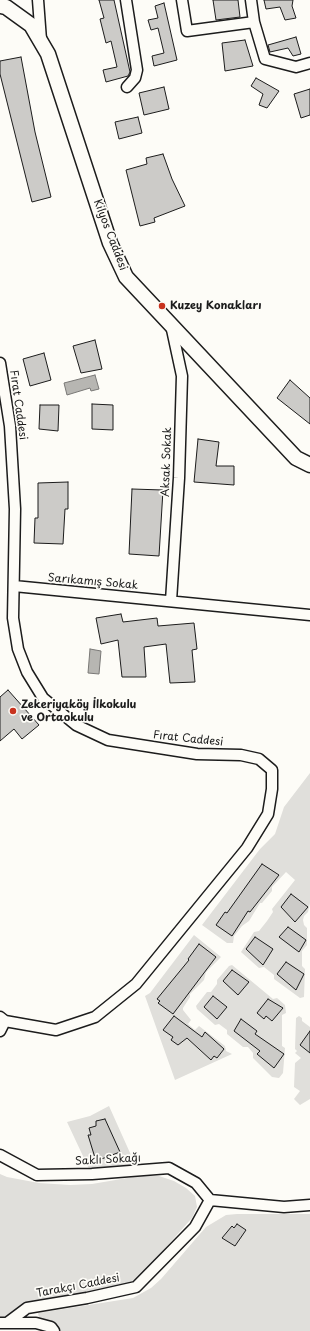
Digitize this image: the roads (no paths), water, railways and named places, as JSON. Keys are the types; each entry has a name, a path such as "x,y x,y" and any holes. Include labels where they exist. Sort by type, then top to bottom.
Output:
{"street":[{"path":"38,0 41,40"},
{"path":"126,0 137,70 135,78 127,87"},
{"path":"182,0 187,31 254,22"},
{"path":"251,0 254,22 266,59 296,67 310,63"},
{"name":"Kilyos Caddesi","path":"0,6 6,7 31,25 48,54 110,243 126,277 296,458 310,465"},
{"name":"Aksak Sokak","path":"171,325 182,376 179,478 171,601"},
{"name":"Fırat Caddesi","path":"0,362 11,433 15,509 13,618 18,649 27,672 43,698 76,725 108,740 197,754 241,755 259,759 272,770 272,789 268,814 247,848 136,984 95,1017 56,1030 3,1019"},
{"name":"Sarıkamış Sokak","path":"14,586 310,615"},
{"path":"0,1031 3,1019"},
{"name":"Saklı Sokağı","path":"0,1156 37,1175 92,1174 168,1168 196,1183 210,1200"},
{"path":"210,1200 284,1207 310,1205"},
{"name":"Tarakçı Caddesi","path":"4,1323 28,1308 87,1298 136,1287 195,1227 210,1200"},
{"name":"Tarakçı Caddesi","path":"4,1323 36,1322 51,1327 54,1331"}],"place":[{"name":"Kuzey Konakları","path":"162,306"},
{"name":"Zekeriyaköy İlkokulu ve Ortaokulu","path":"13,711"}]}
